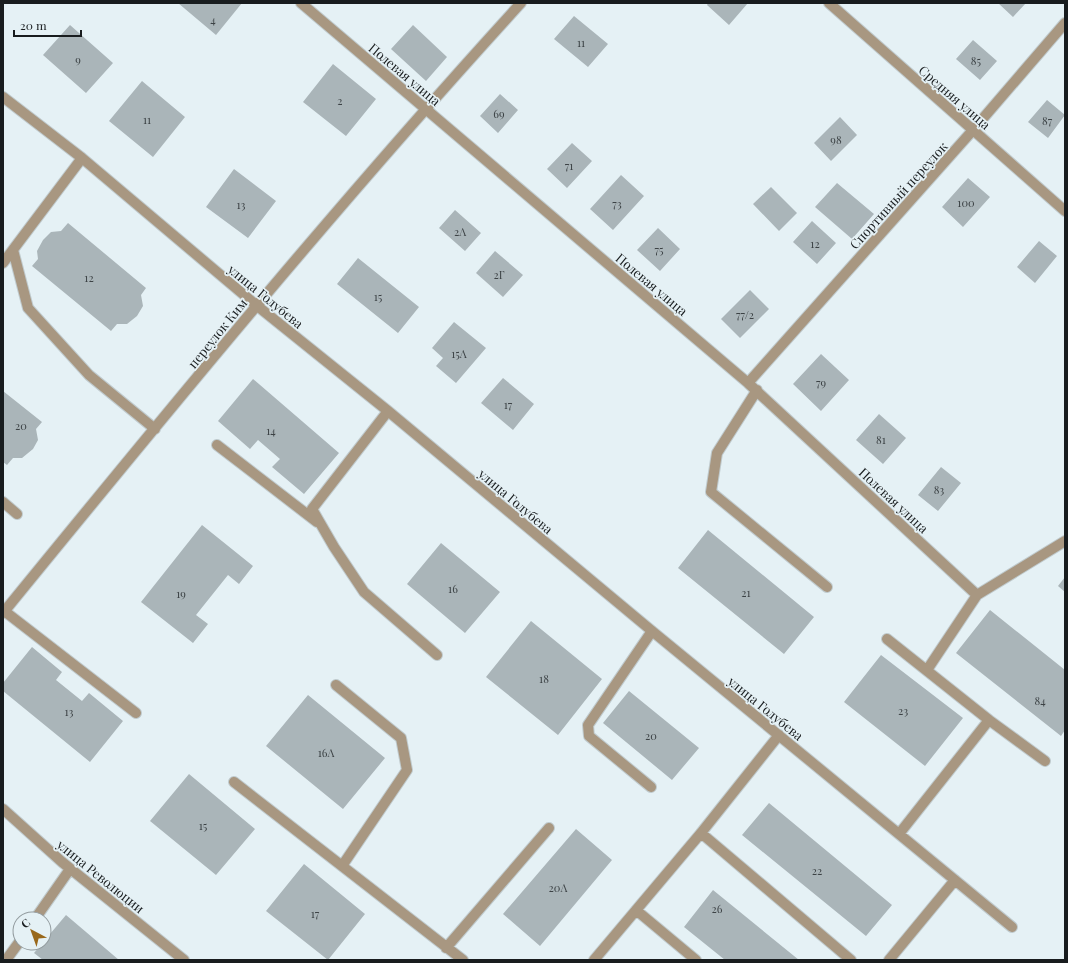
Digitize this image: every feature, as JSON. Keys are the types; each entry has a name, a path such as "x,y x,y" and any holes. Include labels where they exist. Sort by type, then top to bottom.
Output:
{"street":[{"name":"Полевая улица","path":"301,3 748,382 977,595"},
{"name":"переулок Ким","path":"3,611 256,306 426,108 521,3"},
{"name":"Средняя улица","path":"828,3 1065,211"},
{"name":"Спортивный переулок","path":"748,382 973,130 1065,23"},
{"name":"улица Голубева","path":"3,97 82,158 256,306 388,411 652,631 1012,927"},
{"path":"3,263 82,158"},
{"path":"13,250 28,308 89,375 155,429"},
{"path":"757,390 717,452 711,492 826,587"},
{"path":"388,411 312,509 364,592 437,655"},
{"path":"217,445 322,526"},
{"path":"3,502 17,514"},
{"path":"927,670 977,595 1065,541"},
{"path":"3,611 136,713"},
{"path":"651,787 589,736 588,725 652,631"},
{"path":"887,639 989,720 1045,761"},
{"path":"336,685 401,738 406,770 342,866"},
{"path":"900,834 989,720"},
{"path":"594,960 701,833 779,735"},
{"path":"234,782 463,960"},
{"name":"улица Революции","path":"3,809 70,868 184,960"},
{"path":"446,948 548,828"},
{"path":"701,833 851,960"},
{"path":"40,911 70,868"},
{"path":"889,960 955,880"},
{"path":"636,910 696,960"},
{"path":"6,960 13,951"}],"building":[{"path":"178,3 242,3 216,35"},
{"path":"708,3 748,3 729,25 707,5"},
{"path":"998,3 1026,3 1013,17"},
{"path":"574,16 608,44 588,67 554,39"},
{"path":"70,25 113,63 86,93 43,55"},
{"path":"413,25 447,57 426,81 391,49"},
{"path":"973,40 997,61 980,80 956,59"},
{"path":"333,64 376,99 346,136 303,102"},
{"path":"142,81 185,117 153,157 109,121"},
{"path":"500,94 518,110 498,133 480,116"},
{"path":"1047,100 1065,115 1048,138 1028,122"},
{"path":"840,117 857,135 831,161 814,143"},
{"path":"572,143 592,161 567,188 547,169"},
{"path":"234,169 276,201 248,238 206,207"},
{"path":"621,175 644,196 613,230 590,209"},
{"path":"968,178 990,197 963,227 942,207"},
{"path":"837,183 874,214 852,239 815,207"},
{"path":"771,187 797,213 779,231 753,204"},
{"path":"455,210 481,233 465,251 439,228"},
{"path":"812,221 836,243 817,264 793,242"},
{"path":"68,223 146,288 141,295 143,306 137,316 127,324 117,324 111,331 32,266 38,259 37,251 43,240 51,232 61,231"},
{"path":"658,228 680,249 660,271 637,250"},
{"path":"1039,241 1057,256 1035,283 1017,267"},
{"path":"495,251 523,275 503,297 476,273"},
{"path":"358,258 419,307 398,333 337,284"},
{"path":"750,290 769,309 740,338 721,319"},
{"path":"454,322 486,348 456,383 436,366 443,358 432,348"},
{"path":"821,354 849,380 821,411 793,384"},
{"path":"503,378 534,404 513,430 481,403"},
{"path":"253,379 339,453 304,494 272,467 280,459 258,440 250,449 218,421"},
{"path":"3,391 42,422 36,429 38,440 33,449 22,458 13,458 7,465 3,462"},
{"path":"879,414 906,438 883,464 856,440"},
{"path":"941,467 961,483 938,511 918,495"},
{"path":"202,525 253,566 239,584 228,575 196,615 208,624 193,643 141,602"},
{"path":"708,530 814,617 784,654 678,568"},
{"path":"441,543 500,592 465,633 407,584"},
{"path":"1065,577 1065,592 1058,586"},
{"path":"990,610 1065,670 1065,730 1061,736 956,653"},
{"path":"531,621 602,679 558,735 486,677"},
{"path":"32,647 62,672 56,680 82,701 89,693 123,721 90,762 3,691 3,683"},
{"path":"881,655 963,718 925,766 844,702"},
{"path":"629,691 699,748 672,780 603,723"},
{"path":"308,695 385,758 343,809 266,746"},
{"path":"189,774 255,829 216,875 150,821"},
{"path":"769,803 892,905 866,936 742,835"},
{"path":"576,829 612,860 540,946 503,914"},
{"path":"304,864 365,914 328,960 266,911"},
{"path":"713,890 799,960 725,960 684,927"},
{"path":"66,915 119,960 43,960 34,953 36,951 52,951 52,932"}]}
